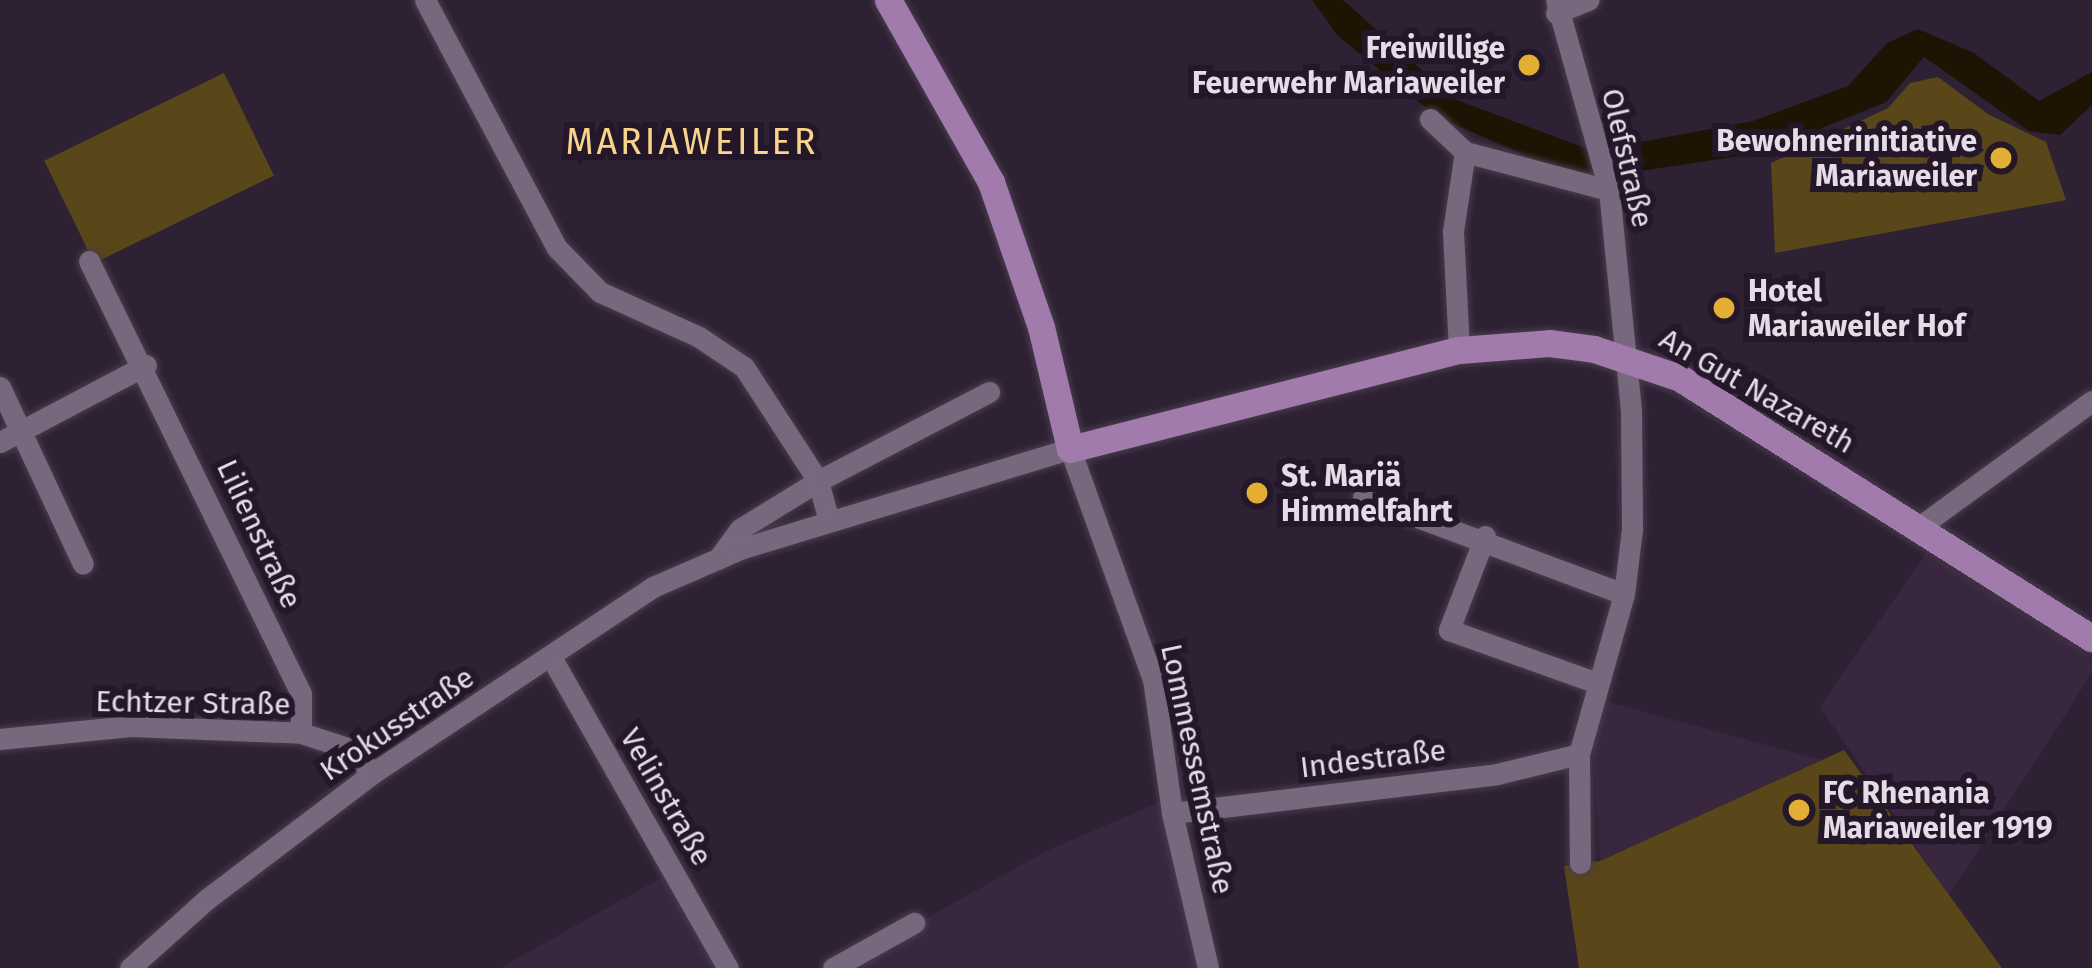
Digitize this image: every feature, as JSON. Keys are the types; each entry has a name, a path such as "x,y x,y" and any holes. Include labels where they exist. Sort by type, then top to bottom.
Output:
{"main road":[{"path":"888,0 991,182 1041,327 1070,449"},
{"name":"An Gut Nazareth","path":"1070,449 1459,350 1549,343 1627,355 1680,378 2092,638"}],"street":[{"path":"425,0 557,248 600,292 699,337 745,368 818,481 830,521"},
{"name":"Olefstraße","path":"1588,0 1556,6 1609,186 1627,355"},
{"path":"1430,119 1466,152 1609,186"},
{"path":"1459,350 1453,231 1466,152"},
{"name":"Lilienstraße","path":"89,261 146,365 302,693 301,733"},
{"path":"1580,863 1579,754 1624,594 1632,529 1627,355"},
{"path":"0,442 146,365"},
{"path":"0,387 82,564"},
{"name":"Krokusstraße","path":"717,560 740,529 818,481 988,392"},
{"path":"1919,527 2092,400"},
{"name":"Krokusstraße","path":"130,968 207,899 373,772 653,587 830,521 1070,449"},
{"name":"Lommessemstraße","path":"1070,449 1153,679 1172,813 1208,968"},
{"path":"1364,497 1485,536 1624,594"},
{"path":"1485,536 1449,630 1597,683"},
{"name":"Velinstraße","path":"551,657 728,968"},
{"name":"Echtzer Straße","path":"0,739 130,726 301,733 348,748 373,772"},
{"name":"Indestraße","path":"1172,813 1498,774 1579,754"},
{"path":"833,968 914,923"}],"shaded area":[{"path":"1312,0 1343,0 1454,99 1593,151 1753,121 1848,86 1887,43 1918,29 1974,53 2039,101 2092,72 2092,105 2060,135 2029,131 1924,57 1886,102 1760,153 1580,180 1436,116 1338,36"},
{"path":"224,73 274,175 94,263 44,161"},
{"path":"1938,77 1988,114 2046,142 2066,200 1775,253 1771,163 1888,108 1910,83"},
{"path":"1926,553 2092,658 2092,673 1949,895 1820,707"},
{"path":"1601,700 1821,760 1600,861 1593,748"},
{"name":"FC Rhenania Mariaweiler 1919","path":"1844,750 2002,968 1579,968 1564,866 1600,861"},
{"path":"1160,802 1200,968 839,968 1046,851"},
{"path":"668,874 720,968 500,968"}],"place":[{"name":"Freiwillige Feuerwehr Mariaweiler","path":"1529,65"},
{"name":"Bewohnerinitiative Mariaweiler","path":"2001,158"},
{"name":"Hotel Mariaweiler Hof","path":"1724,308"},
{"name":"St. Mariä Himmelfahrt","path":"1257,493"},
{"name":"FC Rhenania Mariaweiler 1919","path":"1799,810"}],"district":[{"name":"MARIAWEILER","path":"692,143"}]}
